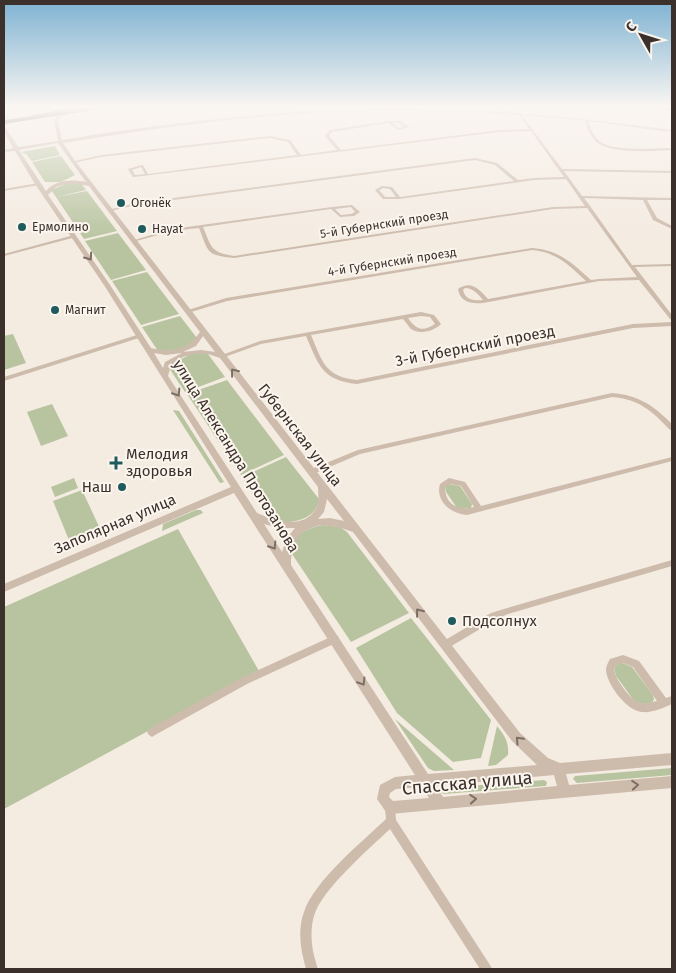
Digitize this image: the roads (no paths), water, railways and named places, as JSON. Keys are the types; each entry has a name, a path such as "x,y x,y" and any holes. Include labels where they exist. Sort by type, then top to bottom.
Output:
{"street":[{"name":"улица Александра Протозанова","path":"18,151 150,350 253,515 440,802"},
{"name":"Губернская улица","path":"66,151 133,241 516,737 544,763 558,768"},
{"path":"73,162 102,156 143,151"},
{"path":"297,151 300,156"},
{"path":"147,175 337,151"},
{"path":"547,151 672,318"},
{"path":"110,210 136,204 474,159 496,164 517,181"},
{"path":"560,170 672,172"},
{"path":"4,190 37,181 46,183 62,182 74,178 80,171"},
{"path":"399,198 388,187 382,187 377,190 386,199 399,198 517,181 566,178"},
{"path":"46,195 51,188 62,184 75,182 91,185"},
{"path":"581,197 672,199"},
{"path":"644,198 655,219 672,228"},
{"name":"5-й Губернский проезд","path":"133,241 172,230 332,208 352,206 358,212 352,215 340,216 332,208"},
{"name":"5-й Губернский проезд","path":"201,227 210,250 219,255 234,257 553,208 589,207"},
{"path":"4,255 74,236"},
{"name":"4-й Губернский проезд","path":"188,311 226,300 532,249 548,250 561,256 590,282"},
{"path":"632,266 672,265"},
{"path":"487,301 475,288 468,286 460,289 460,293 468,301 475,303 487,301 590,282 641,278"},
{"path":"665,308 672,308"},
{"name":"3-й Губернский проезд","path":"222,356 260,343 405,317 429,314 438,324 432,328 416,330 405,317"},
{"name":"3-й Губернский проезд","path":"308,335 322,366 328,374 338,379 357,382 633,326 672,324"},
{"path":"150,350 159,354 181,352 197,343 204,332"},
{"path":"4,379 140,336"},
{"path":"166,375 168,364 185,354 208,352 222,356"},
{"path":"311,472 358,452 605,396 619,395 641,401 653,408 672,428"},
{"path":"479,509 463,484 449,481 442,486 442,494 452,509 462,513 479,509 672,459"},
{"path":"253,515 265,522 279,526 294,526 308,521 317,514 323,505 322,485"},
{"name":"Заполярная улица","path":"4,588 237,488"},
{"path":"286,566 286,550 291,538 302,528 315,523 332,521 356,530"},
{"path":"445,645 494,616 507,611 672,563"},
{"path":"152,732 244,681 313,651 335,639"},
{"path":"623,659 636,664 668,702 643,709 630,703 612,678 610,673 612,662 623,659"},
{"name":"Спасская улица","path":"672,759 395,783 384,789 383,800 390,808 672,782"},
{"path":"558,768 564,791"},
{"path":"390,808 391,821 486,969"},
{"path":"312,969 305,938 309,911 328,884 391,821"}],"place":[{"name":"Огонёк","path":"121,203"},
{"name":"Ермолино","path":"22,227"},
{"name":"Hayat","path":"142,229"},
{"name":"Магнит","path":"55,310"},
{"name":"Мелодия здоровья","path":"116,463"},
{"name":"Наш","path":"122,487"},
{"name":"Подсолнух","path":"452,621"}]}
